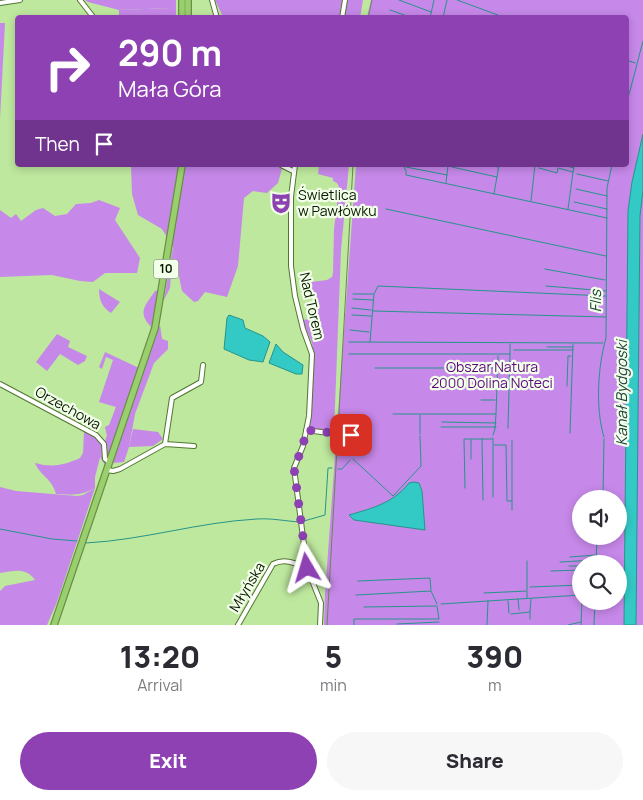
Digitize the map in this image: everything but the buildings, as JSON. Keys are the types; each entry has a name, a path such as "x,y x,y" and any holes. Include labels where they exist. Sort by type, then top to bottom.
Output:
{"highway":[{"path":"182,0 182,15"},
{"path":"188,0 188,15"},
{"name":"10","path":"54,625 155,328 182,167"}],"street":[{"path":"0,3 20,0"},
{"path":"80,0 92,15"},
{"path":"212,0 216,15"},
{"path":"343,15 346,0"},
{"path":"285,167 293,171"},
{"name":"Nad Torem","path":"294,167 291,197 291,266 295,296 303,329 312,354 306,430 303,446 294,468 307,568 321,603 320,625"},
{"path":"165,444 172,398 201,382 203,365"},
{"name":"Orzechowa","path":"0,384 96,435 104,444 105,459 109,462"},
{"path":"306,430 360,435"},
{"path":"107,470 120,469 165,444 194,446"},
{"name":"Młyńska","path":"238,625 273,564 287,561 307,568"}],"green space":[{"path":"171,0 176,0 176,15 119,15 119,10 171,8"},
{"name":"Obszar Natura 2000 Dolina Noteci","path":"371,0 643,0 643,625 324,625 356,167 629,167 629,15 367,15"},
{"path":"0,23 5,23 0,119"},
{"path":"319,167 349,167 341,250 334,432 307,429 314,355 312,343 302,320 317,318 311,282 327,280 332,277 334,229 339,187 333,181 333,178 318,174"},
{"path":"99,200 120,208 115,220 140,258 137,273 105,273 93,282 52,275 0,277 0,210 11,218 16,214 21,221 36,210 43,208 55,216 67,214 76,204 91,203"},
{"path":"173,247 176,260 171,273 170,288 164,300"},
{"path":"159,290 151,327 143,313 148,301 155,291"},
{"path":"160,325 162,339 168,341 168,349 154,363 135,414 129,447 124,462 113,463"},
{"path":"105,352 139,368 105,465 100,457 116,407 99,402 113,360 106,357 102,369 99,367"},
{"path":"0,487 16,491 77,496 83,495 95,488 57,602 47,625 0,625 0,591 5,586 35,580 28,573 24,572 0,573"}],"shaded area":[{"path":"85,0 171,0 171,8 119,10"},
{"path":"215,0 363,0 360,15 222,15"},
{"path":"131,167 282,167 278,183 267,193 253,191 244,198 238,266 227,297 205,292 198,301 194,302 182,291 173,247 162,229 138,215 132,194"},
{"path":"99,289 120,302 111,313 102,303"},
{"path":"57,334 70,341 68,347 87,356 85,361 78,365 60,354 47,371 36,362"},
{"path":"125,400 109,445 105,427 109,425 116,407"},
{"path":"133,429 158,432 163,439 153,446 129,447"},
{"path":"84,431 100,440 103,446 95,477 95,488 76,494 56,494 54,488 35,463 58,465 80,458 83,453"}],"water":[{"path":"643,134 643,190 640,216 636,625 624,625 624,610 627,610 627,555 625,555 625,545 627,545 627,490 625,490 628,211 632,182"},
{"path":"229,315 243,320 245,328 263,336 270,342 263,362 249,360 224,349 227,318"},
{"path":"276,344 283,352 303,365 302,374 296,374 269,363"},
{"path":"409,483 419,483 422,491 425,530 354,520 349,515 382,504 403,490"}],"waterway":[{"path":"179,0 179,15"},
{"path":"399,0 431,12"},
{"path":"431,15 434,0"},
{"path":"444,15 447,0"},
{"path":"457,0 498,15"},
{"path":"390,10 404,15"},
{"name":"Flis","path":"629,95 643,41"},
{"path":"629,61 635,63"},
{"path":"404,167 406,175 607,218"},
{"path":"406,167 447,175"},
{"path":"446,183 448,167"},
{"path":"452,167 497,177"},
{"path":"494,194 499,167"},
{"path":"531,201 535,167"},
{"path":"568,209 574,167"},
{"name":"Flis","path":"604,437 599,413 599,387 601,361 606,338 607,188 612,167"},
{"path":"539,168 557,173 558,168 573,172"},
{"path":"577,174 608,181"},
{"path":"576,189 607,196"},
{"path":"574,202 607,209"},
{"path":"386,209 606,256"},
{"path":"545,269 605,280"},
{"path":"370,342 374,294 378,286 606,296"},
{"path":"546,286 606,291"},
{"path":"353,294 373,294"},
{"path":"353,299 373,300"},
{"path":"352,308 371,310"},
{"path":"373,311 606,317"},
{"path":"352,315 371,316"},
{"path":"350,330 369,332"},
{"path":"349,342 603,343"},
{"path":"349,354 510,354 510,344"},
{"path":"570,433 573,344"},
{"path":"547,347 573,347"},
{"path":"514,350 573,350"},
{"path":"508,428 510,354"},
{"path":"393,414 496,414 498,356"},
{"path":"567,386 568,356 571,356"},
{"path":"375,368 496,368"},
{"path":"480,383 497,382"},
{"path":"481,400 495,400"},
{"path":"493,435 496,414"},
{"path":"420,415 420,434"},
{"path":"442,422 496,423"},
{"path":"441,427 496,427"},
{"path":"353,459 393,496 421,466 420,436"},
{"path":"493,438 493,445 506,445 507,501 512,501"},
{"path":"465,488 464,439 492,439"},
{"path":"482,439 483,500"},
{"name":"Flis","path":"603,490 604,439"},
{"path":"471,440 471,459"},
{"path":"512,440 512,510"},
{"path":"493,446 493,497"},
{"path":"338,469 342,469 350,460"},
{"path":"304,521 325,515 328,468 332,468"},
{"path":"86,543 235,521 273,519 299,522"},
{"path":"0,529 52,539 77,541"},
{"name":"Flis","path":"596,555 597,545"},
{"path":"527,561 527,590"},
{"path":"560,562 572,561"},
{"path":"551,571 572,570"},
{"path":"358,581 430,578 431,590"},
{"path":"530,587 572,585"},
{"path":"356,595 431,591 437,604"},
{"path":"484,593 527,591 527,598"},
{"path":"441,604 572,596"},
{"path":"518,599 519,610"},
{"path":"511,614 530,612 531,599"},
{"path":"487,625 488,601"},
{"path":"508,601 509,613"},
{"path":"364,607 436,606"},
{"path":"354,625 354,619 439,619 437,606"},
{"path":"581,625 582,610"},
{"name":"Flis","path":"594,625 595,610"},
{"path":"530,612 530,619"},
{"path":"397,624 439,622"},
{"path":"568,625 581,622"}],"railway":[{"path":"369,15 372,0"},
{"path":"327,625 353,167"}],"place":[{"name":"Świetlica w Pawłówku","path":"281,203"}],"route":[{"path":"307,568 294,468 295,463 303,446 306,430 351,435"}],"water label":[{"name":"Kanał Bydgoski","path":"622,393"}]}
